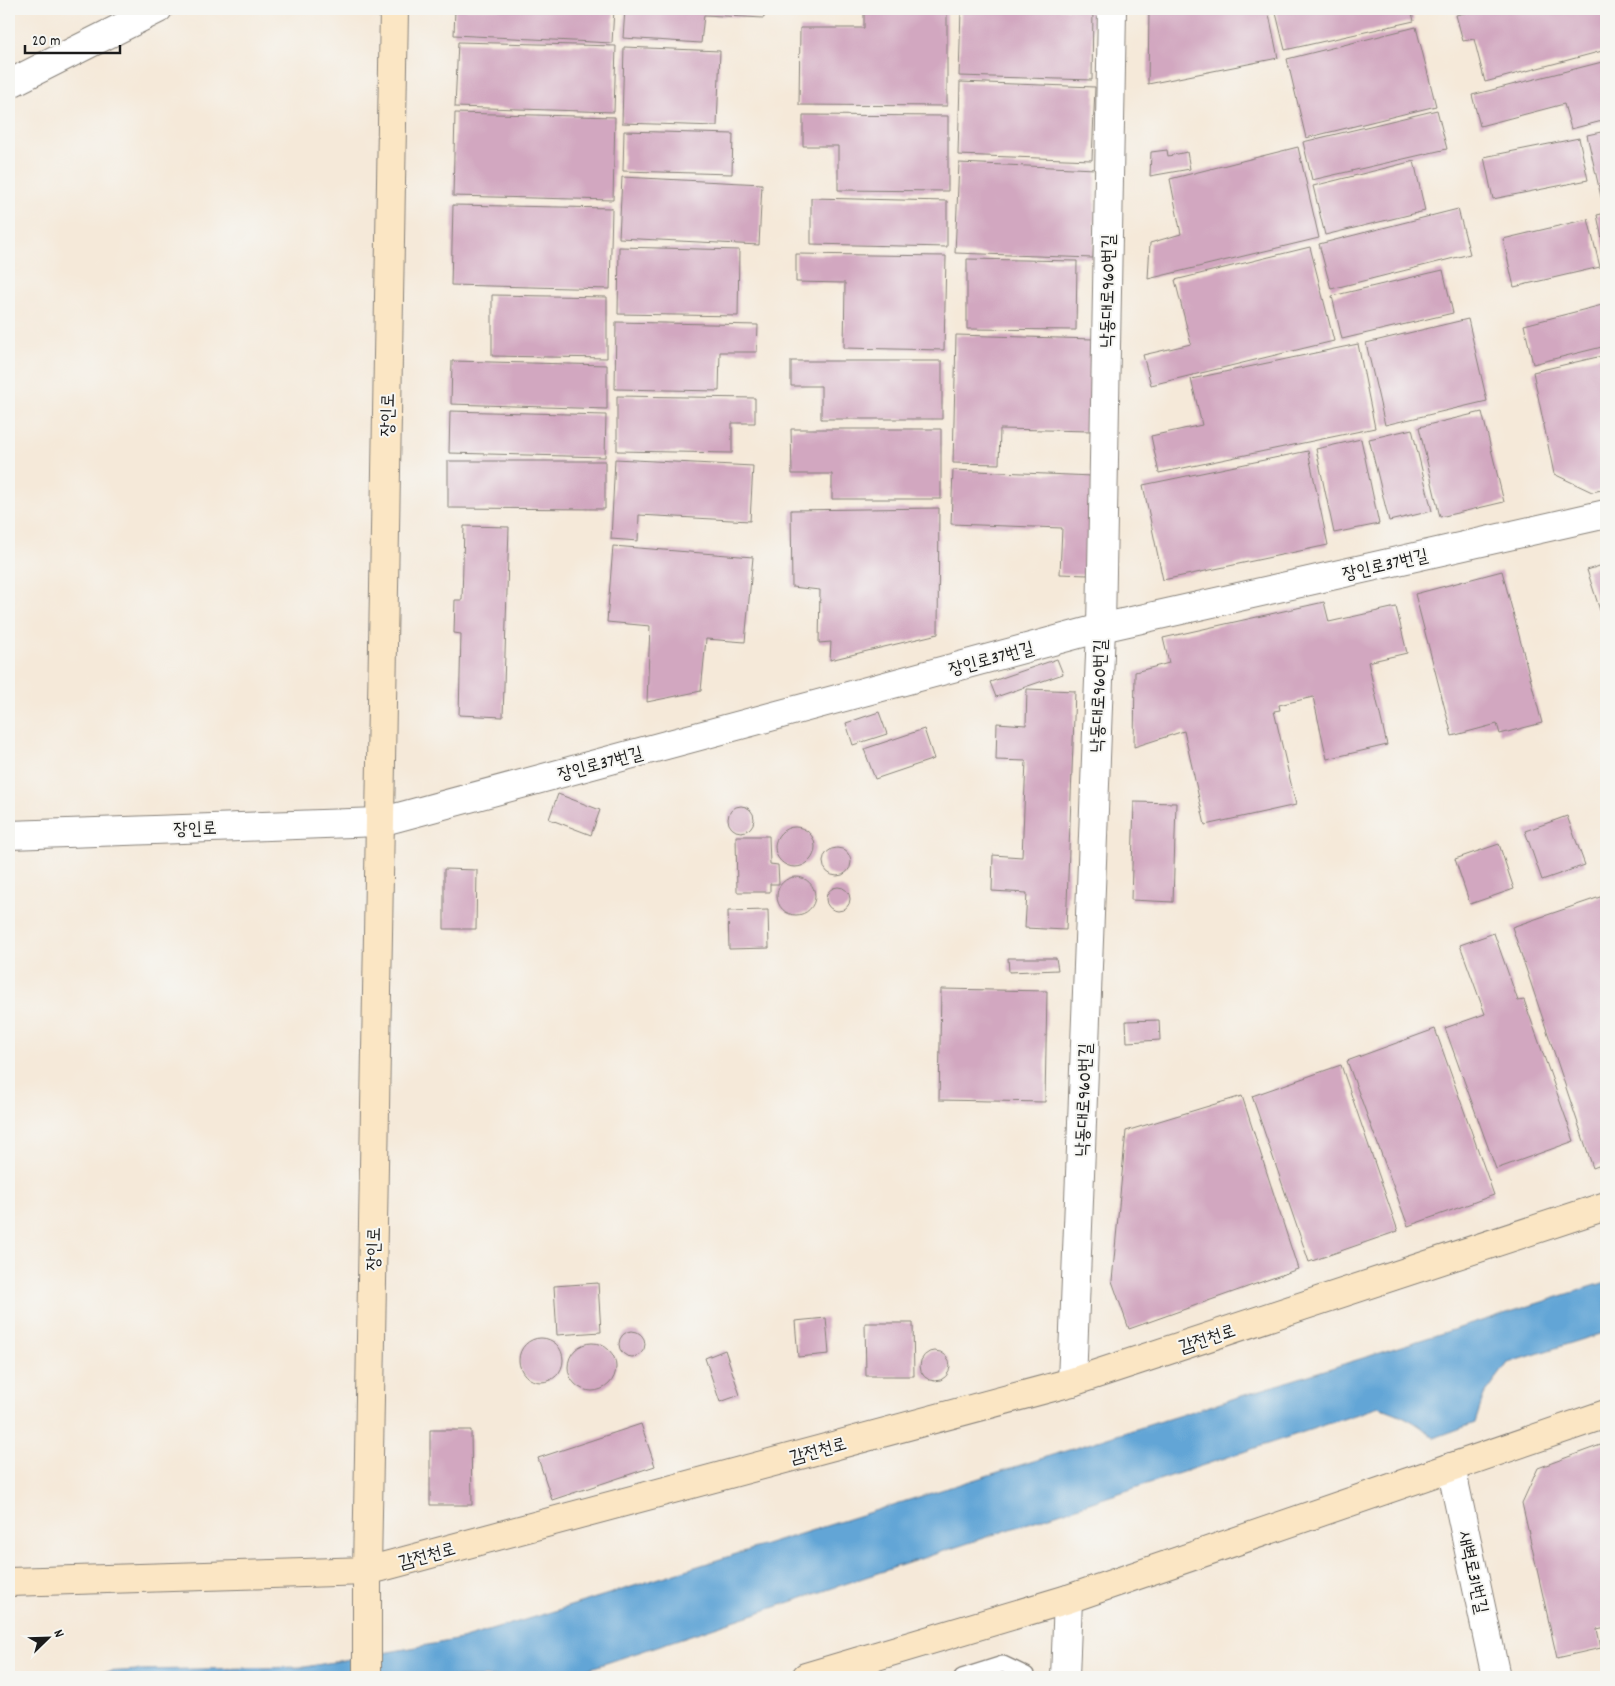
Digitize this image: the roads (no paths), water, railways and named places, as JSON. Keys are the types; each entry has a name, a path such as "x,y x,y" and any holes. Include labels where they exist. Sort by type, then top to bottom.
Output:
{"street":[{"path":"9,84 158,9"},
{"name":"장인로","path":"367,1677 367,1571 394,9"},
{"name":"낙동대로960번길","path":"1072,1382 1100,628 1112,9"},
{"name":"장인로37번길","path":"380,822 1100,628 1606,514"},
{"name":"장인로","path":"9,835 380,822"},
{"name":"감전천로","path":"9,1582 367,1571 1072,1382 1606,1206"},
{"path":"806,1677 1068,1599 1606,1414"},
{"name":"새벽로31번길","path":"1451,1467 1496,1677"},
{"path":"1065,1677 1068,1599"}],"lane":[{"path":"962,1677 1003,1664 1026,1675 1026,1677"}],"water":[{"path":"1606,1282 1606,1332 1508,1363 1484,1395 1475,1423 1434,1438 1408,1419 1379,1407 564,1677 9,1677 139,1670 305,1667 461,1639"}]}
